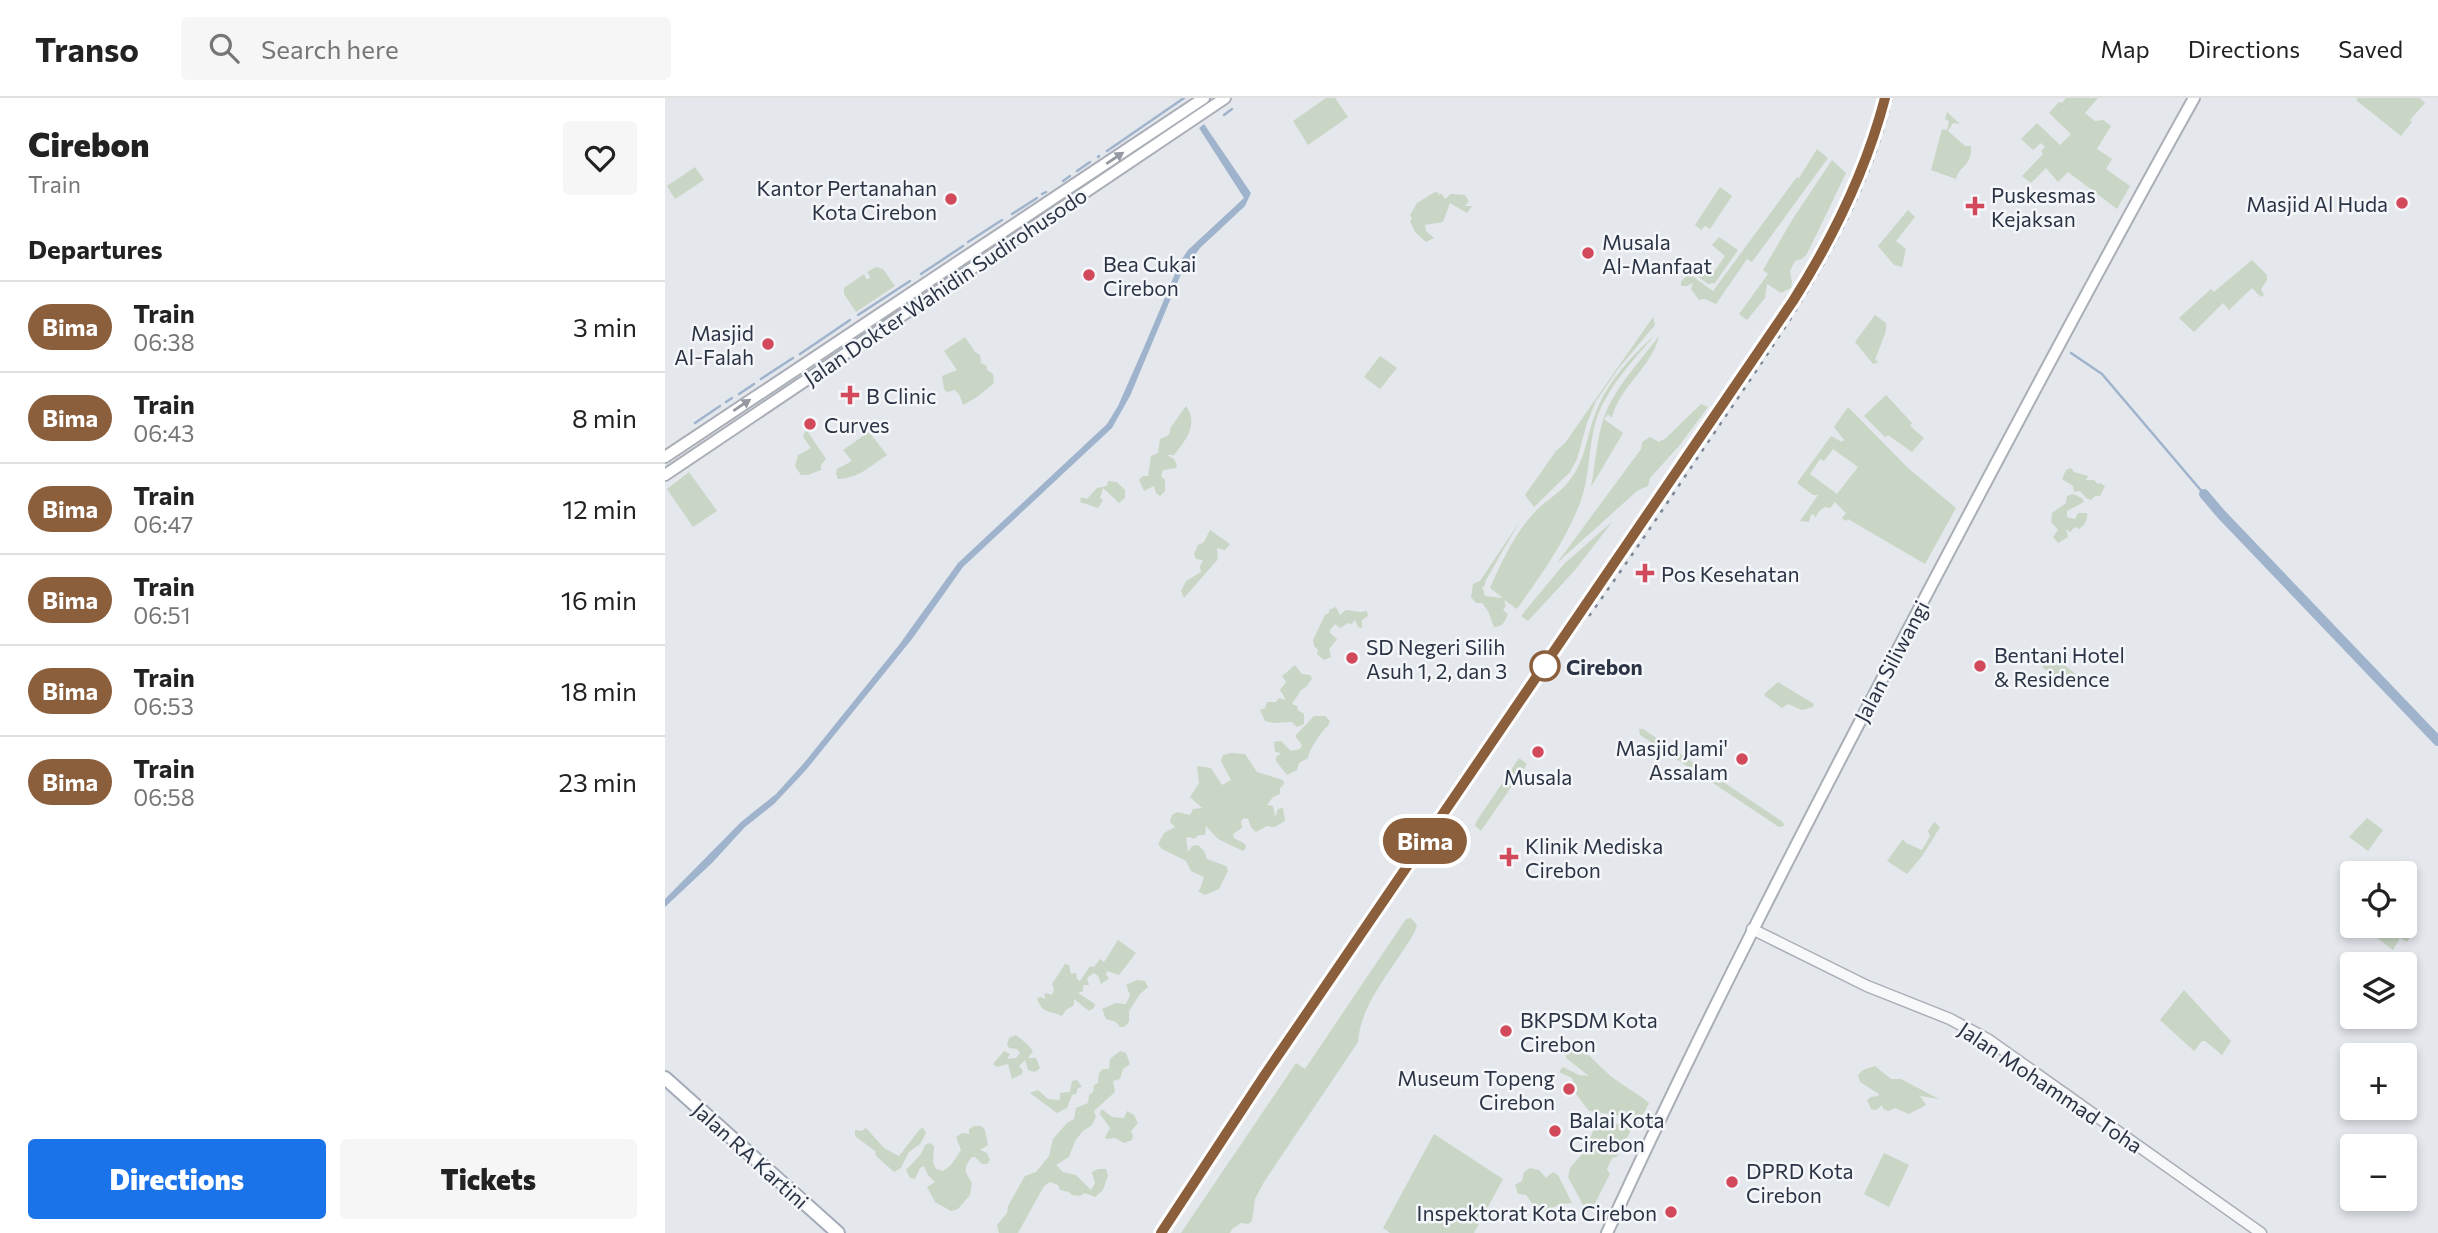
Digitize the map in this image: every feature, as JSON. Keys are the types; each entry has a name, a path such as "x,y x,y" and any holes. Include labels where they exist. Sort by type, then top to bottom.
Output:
{"main road":[{"name":"Jalan Dokter Wahidin Sudirohusodo","path":"665,457 1167,123 1225,98"},
{"name":"Jalan Siliwangi","path":"1607,1233 1678,1077 1752,929 2073,317 2194,98"},
{"name":"Jalan Dokter Wahidin Sudirohusodo","path":"665,475 1173,133 1196,109"},
{"path":"1167,123 1173,133"},
{"path":"803,365 810,376"},
{"path":"708,429 716,440"},
{"name":"Jalan RA Kartini","path":"665,1078 838,1233"}],"street":[{"name":"Jalan Mohammad Toha","path":"1752,929 1867,986 1950,1019 1989,1040 2261,1233"}],"green space":[{"path":"1326,98 1335,98 1348,117 1308,145 1293,121"},
{"path":"2066,98 2098,98 2085,113 2095,121 2103,120 2111,126 2097,149 2112,159 2106,169 2130,186 2117,209 2068,172 2058,182 2046,168 2031,183 2022,176 2043,154 2041,151 2045,147 2041,143 2033,150 2021,139 2037,123 2060,145 2071,134 2049,113"},
{"path":"2420,98 2425,103 2410,120 2412,122 2401,136 2356,100"},
{"path":"1947,112 1960,124 1953,123 1948,131 1965,146 1971,146 1970,158 1956,179 1931,170 1942,129 1947,130"},
{"path":"1817,149 1828,158 1752,262 1747,259 1716,304 1705,299 1699,300 1691,289 1693,283 1681,286 1688,273 1713,291 1797,177 1799,178"},
{"path":"1832,160 1846,173 1807,254 1795,261 1790,271 1791,288 1781,293 1767,284 1765,298 1747,320 1739,314 1768,274 1763,270"},
{"path":"695,167 704,180 675,199 667,186"},
{"path":"1720,187 1732,196 1710,229 1705,226 1701,230 1695,225"},
{"path":"1435,192 1442,194 1445,199 1451,194 1465,195 1469,201 1465,206 1472,206 1467,213 1450,203 1443,222 1425,225 1426,231 1434,238 1426,242 1415,232 1410,215 1417,203"},
{"path":"1908,210 1915,217 1896,241 1906,249 1902,267 1894,265 1878,246"},
{"path":"1719,237 1738,250 1715,283 1708,284 1692,272 1697,265 1712,275 1725,256 1712,245"},
{"path":"2252,260 2267,275 2261,289 2264,295 2261,297 2252,288 2229,310 2223,303 2194,332 2179,318 2211,289 2214,292"},
{"path":"876,267 883,269 895,286 856,312 844,294 844,288 864,274 866,279 869,279 867,272"},
{"path":"1875,315 1886,323 1886,331 1875,360 1879,362 1873,364 1855,342"},
{"path":"1653,317 1655,325 1618,369 1596,401 1577,459 1570,472 1534,507 1525,495 1556,451 1565,443"},
{"path":"1654,336 1605,399 1595,424 1583,493 1560,545 1517,609 1504,600 1506,606 1503,610 1508,614 1502,625 1494,627 1482,603 1476,603 1471,597 1473,584 1480,581 1520,521 1484,587 1482,586 1485,596 1503,598 1490,588 1503,559 1526,522 1572,477 1606,391 1628,361"},
{"path":"1659,336 1650,358 1621,396 1612,418 1608,414 1604,419 1623,433 1591,487 1599,434 1605,414 1625,379"},
{"path":"965,337 980,355 981,363 993,374 994,383 963,405 955,390 947,392 944,389 942,376 957,370 944,351"},
{"path":"1380,356 1397,368 1380,389 1364,377"},
{"path":"1886,395 1912,423 1910,426 1924,438 1912,452 1888,435 1885,437 1864,416"},
{"path":"1701,404 1708,407 1679,446 1650,478 1648,486 1637,491 1557,563 1641,449 1642,442 1650,437 1659,442 1666,438"},
{"path":"1186,406 1191,425 1174,455 1167,455 1174,459 1177,465 1176,468 1163,470 1161,476 1165,480 1165,491 1160,496 1154,486 1144,491 1139,480 1148,476 1151,456 1158,453 1160,439 1169,435 1171,427"},
{"path":"1848,407 1908,468 1956,508 1925,564 1848,519 1846,521 1842,518 1846,513 1835,502 1830,508 1820,510 1815,518 1814,514 1811,515 1809,522 1800,521 1818,495 1813,495 1797,483 1831,436 1842,442 1844,440 1834,427","holes":["1833,449 1858,467 1837,494 1810,474 1820,459 1824,461"]},
{"path":"806,429 826,459 821,470 801,475 795,466 798,455 811,448 803,437"},
{"path":"869,432 887,455 858,474 838,479 837,469 852,461 843,450"},
{"path":"2071,468 2074,472 2088,476 2086,480 2094,480 2105,486 2100,496 2091,500 2080,491 2074,492 2073,486 2062,479 2066,470"},
{"path":"689,472 717,511 693,527 667,489"},
{"path":"1108,481 1117,482 1125,490 1125,498 1119,503 1103,488 1100,498 1103,500 1098,508 1080,502 1081,497 1087,499 1097,488 1107,486"},
{"path":"2073,494 2084,502 2067,511 2067,517 2075,519 2078,513 2087,513 2086,520 2079,529 2075,527 2070,532 2066,529 2068,537 2058,543 2053,537 2058,530 2051,522 2052,513 2066,503 2067,496"},
{"path":"1613,521 1575,570 1528,621 1521,616 1564,564"},
{"path":"1210,530 1230,544 1225,550 1217,548 1218,559 1184,598 1181,591 1186,581 1201,572 1203,560 1196,559 1194,554"},
{"path":"1336,607 1340,615 1346,610 1367,611 1368,616 1362,620 1362,628 1358,627 1355,620 1352,624 1348,623 1340,628 1335,624 1330,633 1337,639 1329,649 1331,657 1324,660 1317,654 1313,640 1325,615"},
{"path":"2052,655 2078,676 2068,688 2042,667"},
{"path":"1295,665 1302,674 1310,675 1312,679 1292,704 1304,714 1304,724 1297,727 1292,722 1265,721 1260,710 1265,708 1267,702 1276,702 1279,698 1286,700 1280,690 1286,682 1282,676"},
{"path":"1778,682 1814,704 1813,707 1802,710 1788,704 1782,708 1765,696"},
{"path":"1314,716 1325,716 1330,721 1328,726 1316,741 1308,758 1299,763 1297,770 1287,775 1276,761 1276,757 1281,753 1275,752 1274,742 1281,741 1291,751 1300,749 1302,745 1295,736"},
{"path":"1639,729 1643,729 1712,775 1708,780 1640,735"},
{"path":"1245,754 1257,772 1283,780 1280,794 1273,797 1267,805 1273,806 1275,817 1278,809 1283,808 1285,821 1256,832 1248,819 1244,818 1241,821 1242,828 1233,834 1234,838 1245,844 1243,851 1218,839 1206,826 1205,835 1194,839 1186,838 1188,852 1192,846 1198,845 1207,859 1226,866 1228,871 1219,889 1205,895 1198,891 1204,877 1191,871 1186,861 1162,849 1158,844 1164,833 1175,827 1170,822 1172,815 1177,812 1190,815 1193,809 1202,808 1190,797 1199,783 1197,766 1211,768 1222,785 1231,780 1221,761 1223,755"},
{"path":"1519,758 1527,764 1481,831 1475,826 1476,822"},
{"path":"1713,775 1783,822 1784,826 1779,827 1710,781"},
{"path":"2367,818 2383,830 2368,851 2349,837"},
{"path":"1934,822 1940,827 1923,855 1907,874 1887,861 1903,839 1922,850"},
{"path":"1411,918 1417,925 1415,931 1372,998 1365,1012 1358,1042 1264,1182 1255,1199 1252,1221 1248,1224 1241,1223 1230,1233 1181,1233 1296,1063 1305,1069 1406,919"},
{"path":"2377,938 2400,938 2393,950"},
{"path":"1118,940 1136,953 1119,975 1107,971 1109,978 1101,984 1094,973 1087,978 1089,985 1083,985 1083,991 1078,993 1095,1004 1094,1008 1089,1011 1074,999 1074,1005 1062,1016 1042,1007 1037,999 1046,999 1046,993 1052,995 1052,984 1065,964 1069,965 1071,974 1076,973 1080,981 1090,966 1094,967 1100,959 1104,962"},
{"path":"1137,980 1145,981 1148,987 1129,1011 1129,1022 1120,1027 1116,1022 1106,1019 1102,1009 1116,1003 1126,1004 1130,995 1126,985"},
{"path":"2184,990 2231,1041 2222,1055 2205,1041 2194,1051 2160,1020"},
{"path":"1016,1035 1033,1051 1028,1058 1036,1058 1040,1068 1035,1072 1028,1070 1025,1060 1019,1066 1022,1074 1012,1079 1008,1064 997,1067 993,1064 1004,1051 1010,1054 1007,1059 1016,1058 1020,1053 1017,1049 1009,1048 1007,1044 1009,1038"},
{"path":"1573,1045 1649,1103 1644,1113 1637,1118 1589,1111 1576,1094 1572,1078 1559,1072 1563,1067 1579,1075 1589,1076 1566,1058 1566,1047"},
{"path":"1120,1051 1126,1053 1130,1064 1123,1069 1120,1079 1113,1081 1115,1092 1094,1111 1096,1117 1092,1125 1075,1141 1069,1157 1056,1165 1063,1172 1076,1175 1091,1190 1095,1183 1092,1172 1106,1169 1108,1176 1103,1190 1095,1197 1085,1193 1080,1196 1072,1195 1050,1182 1044,1186 1018,1233 999,1233 997,1225 1007,1213 1008,1206 1025,1176 1036,1172 1049,1156 1053,1139 1074,1119 1076,1108 1088,1103 1094,1085 1098,1083 1099,1073 1103,1069 1109,1069 1110,1059"},
{"path":"1875,1066 1891,1079 1901,1079 1939,1099 1920,1096 1926,1105 1909,1114 1895,1108 1888,1111 1883,1109 1882,1105 1876,1110 1871,1109 1867,1100 1879,1094 1860,1082 1858,1075"},
{"path":"1077,1080 1082,1087 1072,1095 1067,1108 1057,1113 1030,1093 1038,1090 1048,1099 1060,1100 1060,1093 1070,1092 1072,1081"},
{"path":"1101,1110 1112,1117 1124,1118 1127,1111 1134,1115 1138,1123 1131,1131 1132,1140 1124,1143 1115,1138 1106,1139 1110,1128 1100,1114"},
{"path":"1606,1123 1629,1125 1632,1128 1617,1157 1612,1158 1607,1169 1610,1174 1592,1209 1587,1212 1568,1177 1570,1168 1584,1152 1595,1127"},
{"path":"981,1126 985,1130 988,1145 980,1150 987,1153 990,1160 987,1164 982,1164 972,1157 966,1168 972,1183 970,1195 958,1209 951,1211 935,1202 927,1187 935,1182 924,1166 920,1168 915,1179 910,1178 906,1170 921,1154 925,1145 930,1143 934,1146 933,1162 936,1169 943,1171 951,1165 961,1150 956,1137 962,1133 969,1134 969,1129"},
{"path":"866,1128 884,1148 899,1156 920,1129 923,1128 926,1133 920,1144 909,1152 901,1168 894,1172 876,1156 875,1151 855,1136 855,1130 862,1131"},
{"path":"1434,1134 1503,1179 1474,1233 1390,1233 1383,1228"},
{"path":"1884,1153 1909,1165 1889,1207 1864,1194"},
{"path":"1530,1168 1539,1170 1546,1178 1553,1172 1558,1175 1572,1203 1561,1204 1545,1211 1534,1206 1526,1195 1518,1194 1515,1185 1522,1181 1524,1172"}],"water":[{"path":"1204,124 1251,193 1245,206 1200,248 1181,274 1130,396 1112,428 963,567 912,639 806,770 665,907 665,899 741,822 776,794 804,763 899,645 958,563 1107,424 1118,406 1180,262 1188,250 1244,198 1199,128"}],"waterway":[{"path":"1107,151 1184,98"},
{"path":"1224,115 1232,109"},
{"path":"1077,171 1090,162"},
{"path":"1063,181 1070,176"},
{"path":"1042,194 1046,192"},
{"path":"1012,214 1037,198"},
{"path":"968,242 1002,220"},
{"path":"921,274 963,246"},
{"path":"858,315 910,281"},
{"path":"800,354 850,320"},
{"path":"2071,353 2102,374 2204,494"},
{"path":"761,379 793,358"},
{"path":"739,394 754,384"},
{"path":"726,402 732,398"},
{"path":"695,423 720,406"},
{"path":"2204,494 2438,741"}],"railway":[{"path":"1589,616 1774,344 1822,266 1863,185 1892,98"},
{"path":"1161,1233 1264,1076 1512,713"}],"train":[{"name":"Bima","path":"1161,1233 1264,1076 1807,280 1849,201 1868,154 1885,98"}],"place":[{"name":"Kantor Pertanahan Kota Cirebon","path":"951,199"},
{"name":"Masjid Al Huda","path":"2402,203"},
{"name":"Puskesmas Kejaksan","path":"1975,206"},
{"name":"Musala Al-Manfaat","path":"1588,253"},
{"name":"Bea Cukai Cirebon","path":"1089,275"},
{"name":"Masjid Al-Falah","path":"768,344"},
{"name":"B Clinic","path":"850,395"},
{"name":"Curves","path":"810,424"},
{"name":"Pos Kesehatan","path":"1645,573"},
{"name":"SD Negeri Silih Asuh 1, 2, dan 3","path":"1352,658"},
{"name":"Cirebon","path":"1545,666"},
{"name":"Bentani Hotel & Residence","path":"1980,666"},
{"name":"Musala","path":"1538,752"},
{"name":"Masjid Jami' Assalam","path":"1742,759"},
{"name":"Klinik Mediska Cirebon","path":"1509,857"},
{"name":"BKPSDM Kota Cirebon","path":"1506,1031"},
{"name":"Museum Topeng Cirebon","path":"1569,1089"},
{"name":"Balai Kota Cirebon","path":"1555,1131"},
{"name":"DPRD Kota Cirebon","path":"1732,1182"},
{"name":"Inspektorat Kota Cirebon","path":"1671,1212"}]}
